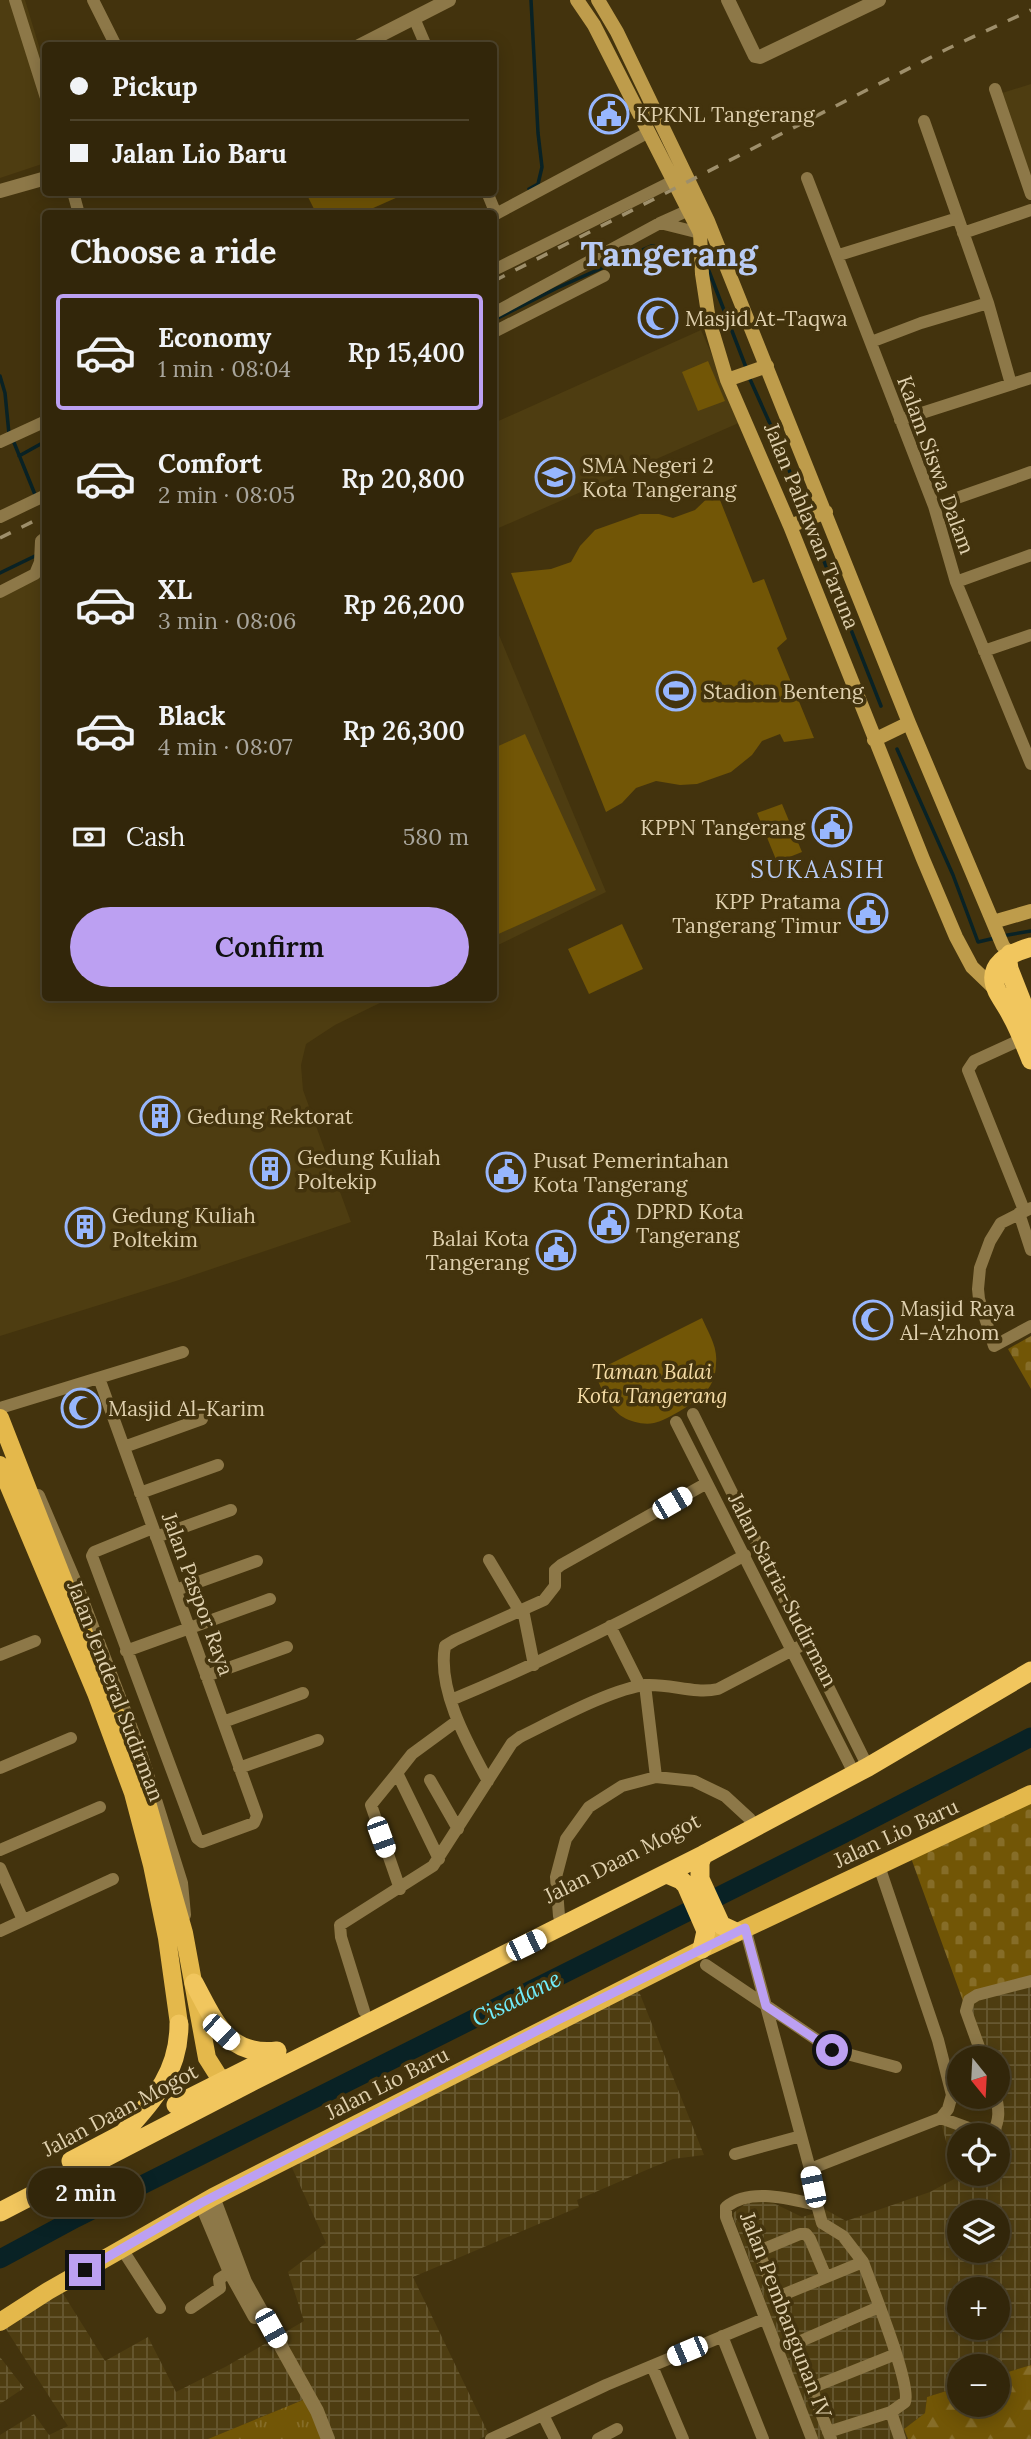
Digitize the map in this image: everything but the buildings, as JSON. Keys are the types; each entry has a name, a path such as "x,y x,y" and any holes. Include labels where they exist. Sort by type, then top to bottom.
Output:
{"highway":[{"path":"997,991 996,966 1007,950 1031,947"},
{"name":"Jalan Pahlawan Taruna","path":"1007,950 1009,969 1028,1026 1031,1060"},
{"name":"Jalan Pahlawan Taruna","path":"997,991 1028,1026"},
{"name":"Jalan Daan Mogot","path":"0,2212 253,2081 374,2012 859,1766 1031,1659"},
{"name":"Jalan Daan Mogot","path":"0,2199 285,2050 374,2012 667,1874 1031,1671"},
{"path":"693,1882 703,1855"},
{"path":"667,1874 693,1882"},
{"path":"693,1882 719,1938"},
{"path":"194,1983 215,2022 232,2042 253,2052 285,2050"},
{"path":"122,2135 151,2102 172,2067 179,2043 179,2024"}],"main road":[{"name":"Jalan Pahlawan Taruna","path":"577,0 594,25 701,237 702,274 711,331 793,525 874,740 956,937 972,967 997,991"},
{"name":"Jalan Pahlawan Taruna","path":"598,0 617,32 708,221 822,513 994,925 1007,950"},
{"path":"731,379 764,367"},
{"path":"793,525 822,513"},
{"path":"874,740 909,723"},
{"path":"994,925 1031,911"},
{"name":"Jalan Jenderal Sudirman","path":"0,1418 139,1774 184,1933 207,2058 215,2073 224,2080"},
{"name":"Jalan Jenderal Sudirman","path":"0,1465 92,1682 133,1793 162,1914 179,2024"},
{"name":"Jalan Lio Baru","path":"0,2322 48,2291 207,2200 719,1938 1031,1794"},
{"name":"Jalan Daan Mogot","path":"224,2080 253,2081"}],"street":[{"path":"15,0 42,85"},
{"path":"93,0 114,42"},
{"path":"367,42 449,0"},
{"path":"728,0 750,48 755,56 760,57 879,0"},
{"path":"414,18 424,42"},
{"path":"995,89 1031,194"},
{"path":"924,121 988,303 1011,384"},
{"path":"493,207 649,132"},
{"name":"Kalam Siswa Dalam","path":"807,178 933,506 956,582 1030,758"},
{"path":"0,191 42,179"},
{"path":"497,268 673,181"},
{"path":"497,311 689,210"},
{"path":"963,233 1031,210"},
{"path":"838,256 958,218"},
{"path":"660,223 701,237"},
{"path":"497,330 604,276"},
{"path":"534,312 541,288"},
{"path":"871,342 921,323 988,303"},
{"path":"900,420 1031,378"},
{"path":"3,441 42,423"},
{"path":"933,506 1031,472"},
{"path":"0,517 42,497"},
{"path":"956,582 1031,555"},
{"path":"0,592 35,575 42,559"},
{"path":"985,651 1031,635"},
{"path":"1028,1026 974,1061 968,1070 1025,1211 1031,1250"},
{"path":"1025,1211 1006,1219 997,1228 984,1256 978,1289 994,1346 1031,1326"},
{"path":"0,1408 183,1352"},
{"name":"Jalan Paspor Raya","path":"99,1378 257,1816 254,1823 202,1842 198,1841 126,1651"},
{"name":"Jalan Satria-Sudirman","path":"693,1414 808,1642 859,1766"},
{"path":"124,1447 202,1419"},
{"name":"Jalan Satria-Sudirman","path":"676,1422 792,1650 859,1766"},
{"path":"141,1493 218,1465"},
{"path":"488,1781 457,1721 443,1658 445,1646 544,1600 555,1586 555,1570 561,1564 707,1483"},
{"path":"231,1510 92,1553 126,1651 270,1599"},
{"path":"451,1700 534,1665 696,1583 745,1555"},
{"path":"489,1560 522,1611 534,1665"},
{"path":"176,1591 257,1561"},
{"path":"610,1626 643,1686 656,1777"},
{"path":"0,1655 35,1641"},
{"path":"374,2012 340,1925 426,1873 439,1859 506,1750 520,1737 604,1698 643,1686 668,1685 704,1692 718,1689 808,1642"},
{"path":"206,1676 287,1647"},
{"path":"223,1722 303,1693"},
{"path":"400,1889 370,1805 412,1754 457,1721"},
{"path":"0,1768 71,1738"},
{"path":"240,1768 318,1740"},
{"path":"397,1773 439,1859"},
{"path":"559,1916 556,1877 566,1839 589,1807 622,1786 656,1777 694,1781 725,1796 750,1819"},
{"path":"430,1780 458,1829"},
{"path":"0,1850 100,1807"},
{"path":"810,2169 941,2118 948,2109 952,2095 938,2040 879,1866"},
{"path":"0,1868 23,1920"},
{"path":"0,1931 113,1879"},
{"path":"719,1938 766,2006 810,2169 818,2215 822,2224 843,2235 863,2262 896,2354 907,2395 903,2404 891,2412 829,2436 760,2255 764,2249 802,2234 807,2235 826,2277"},
{"path":"719,1938 766,2006 832,2050 896,2067"},
{"path":"979,2046 966,2011 969,2000 977,1995 1031,1981"},
{"path":"941,2118 982,2133 993,2132 997,2125 998,2109"},
{"path":"735,2154 801,2136"},
{"name":"Jalan Pembangunan IV","path":"812,2439 726,2217 726,2207 733,2202 758,2195 817,2205"},
{"path":"207,2200 230,2272 299,2393 319,2439"},
{"path":"207,2200 245,2282 310,2397 328,2439"},
{"path":"122,2249 160,2308"},
{"path":"775,2298 863,2262"},
{"path":"191,2308 220,2287 219,2279 230,2272"},
{"path":"794,2344 879,2307"},
{"path":"491,2439 764,2319"},
{"path":"722,2336 763,2439"},
{"path":"811,2388 896,2354"},
{"path":"652,2366 683,2439"},
{"path":"891,2412 900,2439"},
{"path":"543,2415 555,2439"},
{"path":"598,2439 617,2430"}],"shaded area":[{"path":"0,0 25,0 42,56 42,164 0,178"},
{"path":"1031,84 1031,179 1002,93"},
{"name":"SMA Negeri 2 Kota Tangerang","path":"701,330 741,422 497,529 497,422"},
{"path":"42,576 42,1001 384,1001 335,1025 306,1044 301,1065 303,1090 351,1222 0,1336 0,597"},
{"path":"497,630 606,892 497,946"},
{"path":"636,1984 704,2155 673,2159 651,2168 577,2200 579,2207 413,2277 489,2435 479,2439 332,2439 315,2395 208,2439 0,2439 0,2435 34,2414 49,2435 68,2426 4,2326 59,2287 105,2361 148,2337 176,2392 227,2366 304,2321 288,2272 326,2243 289,2161"},
{"path":"1031,1984 1031,2365 1010,2371 1010,2354 947,2354 947,2391 927,2397 925,2413 904,2429 908,2439 818,2439 732,2214 757,2195 802,2217 826,2210 846,2221 930,2192 947,2183 947,2186 1010,2186 1010,2123 997,2123 997,2109 1010,2109 1010,2046 979,2046 963,2001"},
{"path":"940,2119 954,2123 947,2123 947,2145"},
{"path":"0,2357 24,2388 0,2404"}],"green space":[{"path":"308,196 400,196 369,210 314,210"},
{"path":"708,361 725,401 698,411 682,372"},
{"name":"Stadion Benteng","path":"716,490 753,583 764,579 787,639 777,648 814,738 784,742 780,734 762,741 752,755 731,772 697,784 680,785 656,781 636,788 622,803 606,812 511,573 551,569 571,562 580,546 595,530 640,514 659,514 673,518 695,510"},
{"path":"525,734 596,890 497,935 497,747"},
{"path":"782,804 802,852 777,862 757,813"},
{"path":"622,924 643,969 589,994 568,949"},
{"name":"Taman Balai Kota Tangerang","path":"702,1318 716,1351 716,1370 708,1389 683,1409 654,1423 634,1422 618,1413 606,1397 594,1372"},
{"path":"1031,1336 1031,1389 1008,1349"},
{"path":"1031,1793 1031,1984 963,2001 911,1858"},
{"path":"1031,2365 1031,2439 908,2439 904,2429 925,2413 927,2397 947,2391 947,2417 1010,2417 1010,2371"},
{"path":"315,2395 332,2439 208,2439"}],"waterway":[{"path":"529,189 538,184 542,167 531,0"},
{"path":"497,318 651,246 691,250 697,256"},
{"path":"707,266 747,370"},
{"path":"0,376 5,393 9,434"},
{"path":"749,377 780,446 806,515"},
{"path":"13,440 36,497"},
{"path":"19,456 42,443"},
{"path":"809,523 881,706"},
{"path":"0,573 37,555"},
{"path":"897,749 953,875 978,942 995,938"},
{"path":"1002,936 1031,931"},
{"name":"Cisadane","path":"0,2259 76,2218 1031,1737"}],"railway":[{"path":"497,279 947,49 1031,10"},
{"path":"0,538 42,517"}],"place":[{"name":"KPKNL Tangerang","path":"609,114"},
{"name":"Masjid At-Taqwa","path":"658,318"},
{"name":"SMA Negeri 2 Kota Tangerang","path":"555,477"},
{"name":"Stadion Benteng","path":"676,691"},
{"name":"KPPN Tangerang","path":"832,827"},
{"name":"KPP Pratama Tangerang Timur","path":"868,913"},
{"name":"Gedung Rektorat","path":"160,1116"},
{"name":"Gedung Kuliah Poltekip","path":"270,1169"},
{"name":"Pusat Pemerintahan Kota Tangerang","path":"506,1172"},
{"name":"DPRD Kota Tangerang","path":"609,1223"},
{"name":"Gedung Kuliah Poltekim","path":"85,1227"},
{"name":"Balai Kota Tangerang","path":"556,1250"},
{"name":"Masjid Raya Al-A'zhom","path":"873,1320"},
{"name":"Masjid Al-Karim","path":"81,1408"}],"district":[{"name":"Tangerang","path":"669,253"},
{"name":"SUKAASIH","path":"818,869"}],"route":[{"path":"85,2270 201,2203 556,2021 745,1928 766,2006 832,2050"}]}
